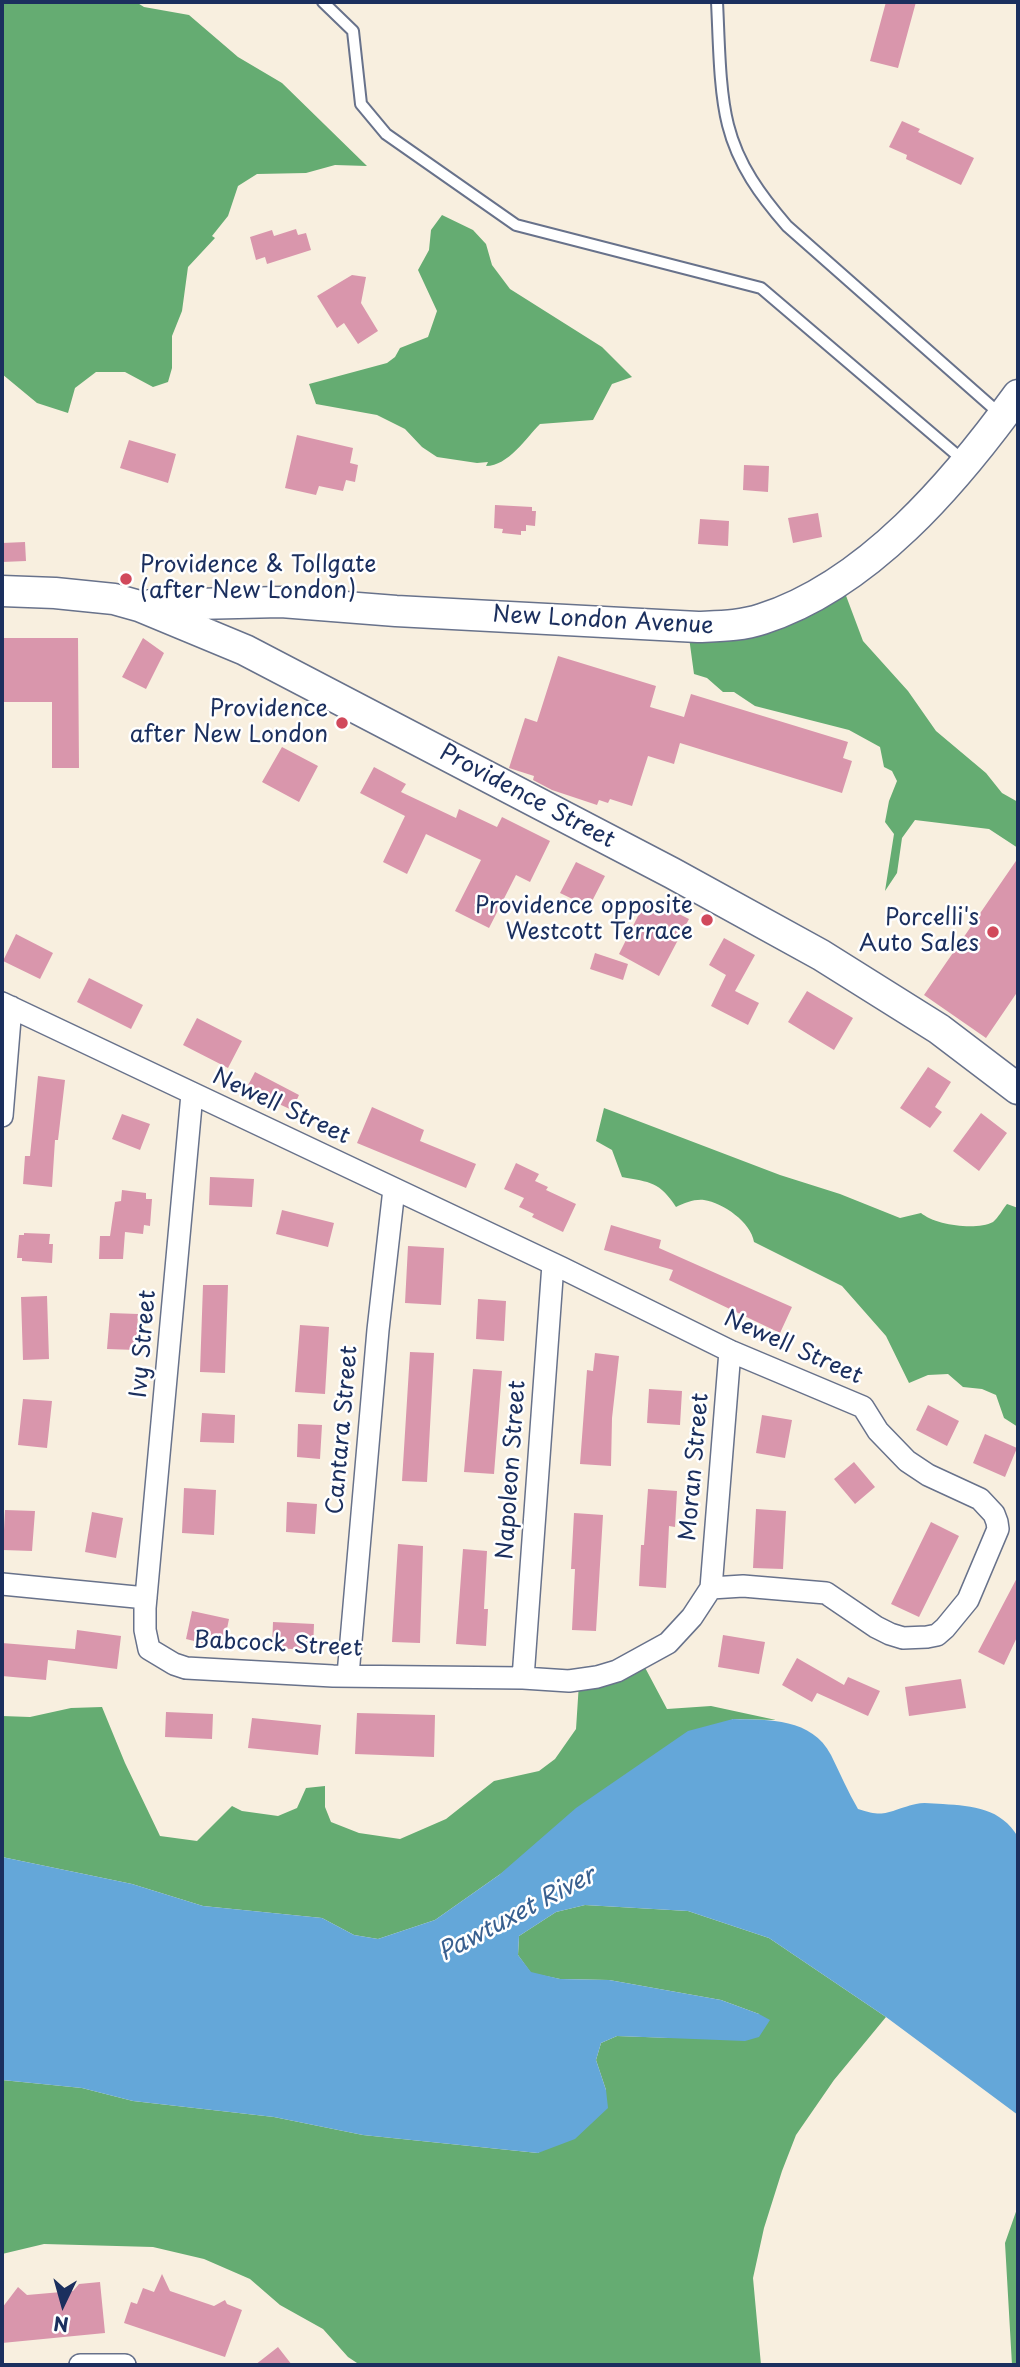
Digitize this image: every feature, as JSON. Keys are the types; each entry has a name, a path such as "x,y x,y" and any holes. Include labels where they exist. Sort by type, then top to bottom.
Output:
{"main road":[{"name":"New London Avenue","path":"139,606 281,602 396,611 698,627 732,626 763,619 829,586 874,554 946,488 1010,405"},
{"name":"Providence Street","path":"2,592 55,593 114,599 139,606 246,650 821,955 939,1029 1018,1089"}],"street":[{"name":"Newell Street","path":"6,1005 553,1264 730,1351 863,1407 878,1431 900,1454 928,1475 980,1499 994,1514 998,1529 968,1600 937,1635 903,1638 890,1634 858,1616 827,1593 743,1586 711,1588"},
{"path":"2,1116 6,1005"},
{"name":"Ivy Street","path":"146,1598 192,1094"},
{"name":"Cantara Street","path":"348,1675 378,1330 394,1189"},
{"name":"Napoleon Street","path":"523,1678 553,1264"},
{"name":"Moran Street","path":"711,1588 730,1351"},
{"path":"2,1584 146,1598"},
{"path":"523,1678 569,1681 617,1671 674,1637 692,1617 711,1588"},
{"name":"Babcock Street","path":"146,1598 145,1630 149,1649 174,1664 210,1671 523,1678"},
{"path":"80,2365 125,2365"}],"lane":[{"path":"323,2 353,31 361,104 386,134 516,225 761,288 966,463"},
{"path":"717,2 728,124 741,162 762,197 787,226 1010,405"}],"green space":[{"path":"2,2 136,2 144,7 189,15 238,57 282,83 367,166 335,165 306,173 257,174 238,186 228,216 212,236 215,238 188,267 182,311 172,336 172,368 168,382 153,387 125,372 96,372 75,388 68,413 37,403 2,374"},
{"path":"442,215 473,230 486,244 492,265 510,289 602,347 632,377 612,384 593,420 540,424 516,450 494,465 486,466 488,462 437,457 422,447 405,429 377,415 316,404 309,384 387,363 395,357 400,348 428,337 437,311 418,270 429,250 431,230"},
{"path":"845,593 863,641 908,691 936,731 986,773 1002,793 1018,802 1018,848 989,829 915,820 902,838 897,873 885,891 894,834 885,822 897,781 892,771 884,767 880,747 849,730 755,706 734,692 723,692 707,678 694,674 688,630"},
{"path":"604,1108 900,1218 921,1213 936,1221 977,1226 993,1222 1007,1204 1018,1208 1018,1427 1004,1418 996,1395 982,1389 963,1387 948,1374 928,1375 909,1383 886,1336 842,1286 754,1242 748,1227 727,1209 704,1200 676,1207 665,1192 654,1184 622,1177 612,1150 596,1141"},
{"path":"641,1660 667,1709 711,1706 776,1720 733,1719 435,1920 378,1939 354,1935 322,1918 203,1906 132,1884 2,1857 2,1716 30,1717 71,1708 102,1707 160,1836 197,1841 232,1806 242,1811 278,1816 297,1808 306,1788 325,1786 325,1807 331,1822 359,1833 400,1839 446,1819 494,1781 539,1771 555,1759 576,1729 579,1683"},
{"path":"585,1905 688,1911 769,1938 886,2017 834,2080 796,2135 782,2171 764,2228 753,2278 761,2365 360,2365 348,2357 323,2329 280,2305 250,2279 204,2259 153,2247 44,2244 2,2254 2,2080 82,2088 133,2101 274,2117 363,2135 538,2153 606,2090 596,2060 601,2043 617,2036 673,2038 759,2014 721,2000 609,1980 560,1979 531,1973 518,1955 519,1936 556,1912"},
{"path":"1018,2206 1018,2365 1012,2365 1005,2243"}],"water":[{"name":"Pawtuxet River","path":"733,1719 775,1721 813,1734 831,1755 858,1809 882,1813 919,1803 965,1806 995,1814 1011,1827 1018,1837 1018,2115 886,2017 769,1938 688,1911 585,1905 556,1912 519,1936 518,1955 531,1972 560,1979 609,1980 721,2000 770,2020 759,2037 745,2041 617,2036 601,2043 596,2060 606,2090 608,2108 575,2139 538,2153 363,2135 274,2117 133,2101 82,2088 2,2080 2,1857 132,1884 203,1906 322,1918 354,1935 378,1939 435,1920 499,1875 576,1808 688,1731"}],"building":[{"path":"886,2 916,2 898,68 870,61"},
{"path":"902,121 920,129 918,132 974,158 961,185 906,159 907,155 889,147"},
{"path":"296,229 298,235 306,233 311,250 267,264 265,257 256,260 250,237 272,230 274,236"},
{"path":"352,275 366,277 361,303 378,331 358,344 344,323 337,328 317,296"},
{"path":"297,435 353,448 350,463 358,465 355,482 346,480 343,491 319,486 316,495 285,488"},
{"path":"129,440 176,454 168,483 120,468"},
{"path":"744,465 769,466 768,492 743,490"},
{"path":"495,505 532,507 532,511 536,511 535,526 526,525 526,531 521,531 521,535 502,533 503,529 494,528"},
{"path":"818,513 822,537 793,543 788,518"},
{"path":"700,519 729,521 728,546 698,544"},
{"path":"25,542 26,561 2,562 2,543"},
{"path":"3,638 78,638 79,768 52,768 52,702 3,702"},
{"path":"143,638 164,653 146,689 122,677"},
{"path":"558,656 656,686 650,707 684,717 691,694 848,742 843,758 852,761 842,793 680,743 674,764 648,756 632,806 610,799 608,803 599,800 597,805 552,790 533,780 534,776 509,768 525,718 537,722"},
{"path":"282,747 318,766 299,802 262,782"},
{"path":"374,767 406,784 401,792 456,818 459,809 497,827 502,817 550,841 530,882 516,875 489,928 455,911 481,860 426,834 407,874 383,862 405,816 360,793"},
{"name":"Porcelli's Auto Sales","path":"1018,858 1018,991 986,1038 924,995"},
{"path":"576,862 605,876 589,907 560,893"},
{"path":"647,898 689,919 659,976 619,954"},
{"path":"16,934 53,953 40,979 3,961"},
{"path":"724,938 755,955 735,991 759,1003 748,1025 711,1006 726,975 709,965"},
{"path":"595,953 628,964 623,980 590,969"},
{"path":"89,978 143,1005 131,1029 77,1002"},
{"path":"807,991 853,1018 834,1050 788,1022"},
{"path":"197,1018 242,1041 228,1068 183,1045"},
{"path":"928,1067 951,1082 935,1107 942,1112 930,1128 900,1108"},
{"path":"255,1072 299,1095 292,1110 246,1089"},
{"path":"38,1076 65,1080 58,1140 55,1140 52,1187 23,1184 25,1156 30,1156"},
{"path":"372,1107 424,1130 420,1141 476,1164 466,1188 357,1143"},
{"path":"981,1113 1007,1133 979,1171 953,1151"},
{"path":"122,1114 150,1124 140,1150 112,1139"},
{"path":"516,1163 539,1174 535,1181 548,1187 546,1190 576,1204 563,1232 532,1217 534,1214 519,1207 524,1198 504,1189"},
{"path":"210,1177 254,1179 252,1207 209,1205"},
{"path":"122,1190 146,1193 146,1199 152,1199 150,1226 144,1225 143,1234 125,1232 123,1259 99,1259 100,1236 110,1236 115,1202 121,1201"},
{"path":"282,1210 334,1223 328,1247 276,1234"},
{"path":"611,1225 661,1240 659,1248 792,1307 780,1333 669,1280 673,1270 604,1250"},
{"path":"50,1234 49,1244 53,1244 52,1263 22,1261 22,1258 17,1258 19,1235"},
{"path":"408,1246 444,1248 441,1305 405,1303"},
{"path":"203,1285 228,1285 225,1373 200,1372"},
{"path":"47,1296 49,1359 23,1360 21,1297"},
{"path":"478,1299 506,1301 504,1341 476,1339"},
{"path":"110,1313 138,1314 136,1350 107,1349"},
{"path":"300,1325 329,1327 325,1394 295,1392"},
{"path":"410,1352 434,1353 427,1482 402,1481"},
{"path":"595,1353 619,1356 612,1418 611,1466 580,1464 587,1370 593,1371"},
{"path":"473,1369 502,1371 494,1474 464,1472"},
{"path":"649,1389 682,1391 680,1425 647,1423"},
{"path":"23,1399 52,1401 47,1448 18,1445"},
{"path":"928,1405 959,1421 947,1446 916,1430"},
{"path":"202,1413 235,1415 234,1443 200,1442"},
{"path":"762,1415 792,1420 785,1458 756,1453"},
{"path":"298,1424 322,1425 320,1459 297,1457"},
{"path":"985,1434 1017,1448 1005,1477 973,1463"},
{"path":"854,1462 875,1487 855,1504 834,1479"},
{"path":"184,1488 216,1490 214,1535 182,1533"},
{"path":"648,1489 677,1491 675,1527 669,1526 666,1588 639,1586"},
{"path":"287,1502 317,1504 315,1534 286,1532"},
{"path":"756,1509 786,1511 783,1569 753,1568"},
{"path":"5,1510 35,1511 32,1551 3,1550"},
{"path":"92,1512 123,1518 116,1558 85,1552"},
{"path":"574,1513 603,1515 596,1631 572,1630"},
{"path":"931,1522 959,1536 919,1617 891,1604"},
{"path":"398,1544 423,1546 420,1643 392,1642"},
{"path":"463,1549 487,1551 484,1609 488,1609 486,1646 456,1644"},
{"path":"1018,1576 1018,1635 1004,1665 978,1652"},
{"path":"192,1611 229,1619 223,1648 186,1639"},
{"path":"273,1622 314,1624 313,1650 272,1648"},
{"path":"77,1630 121,1636 117,1669 48,1660 46,1680 2,1676 2,1643 75,1649"},
{"path":"723,1635 765,1642 759,1674 718,1667"},
{"path":"797,1658 844,1685 848,1677 880,1691 868,1716 817,1693 812,1702 782,1685"},
{"path":"961,1679 966,1708 909,1716 905,1687"},
{"path":"166,1712 213,1714 212,1739 165,1737"},
{"path":"357,1713 435,1715 434,1757 355,1754"},
{"path":"252,1718 321,1725 318,1755 248,1748"},
{"path":"162,2274 170,2291 214,2306 225,2300 227,2304 242,2310 225,2357 124,2323 131,2302 137,2304 143,2288 154,2292"},
{"path":"100,2282 105,2333 2,2343 2,2308 18,2287 27,2295 73,2291 79,2284"},
{"path":"278,2347 292,2365 255,2365"}],"place":[{"name":"Providence & Tollgate (after New London)","path":"126,579"},
{"name":"Providence after New London","path":"342,723"},
{"name":"Providence opposite Westcott Terrace","path":"707,920"},
{"name":"Porcelli's Auto Sales","path":"993,932"}]}
